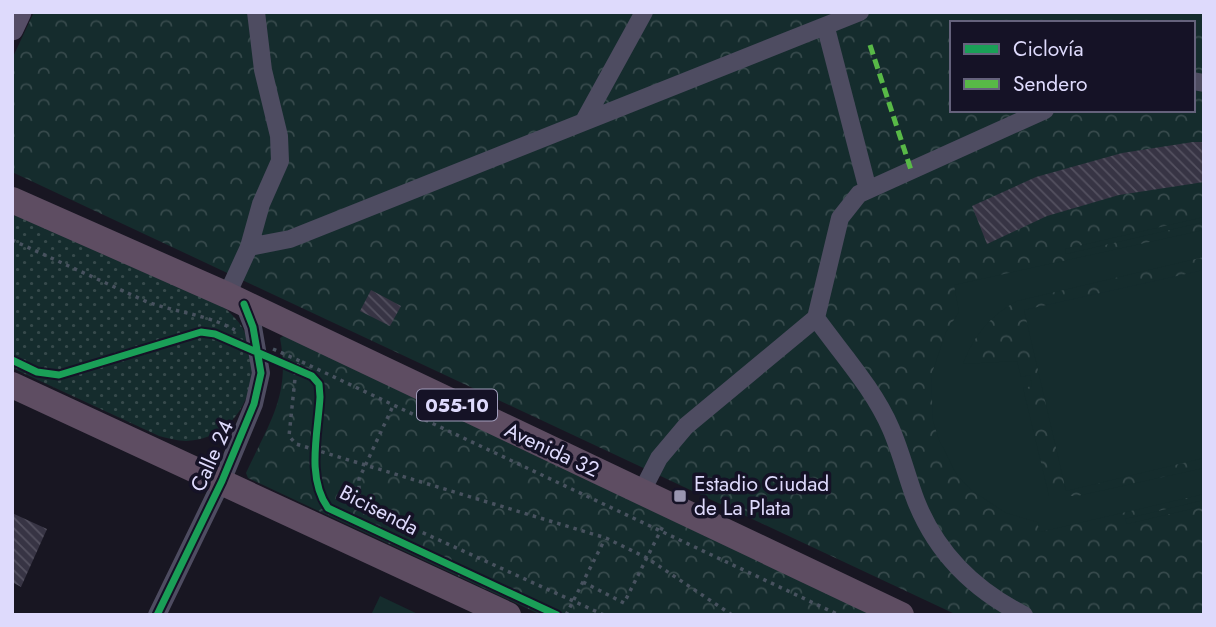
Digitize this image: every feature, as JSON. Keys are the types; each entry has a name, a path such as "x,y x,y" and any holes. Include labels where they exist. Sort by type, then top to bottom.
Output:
{"highway":[{"name":"Avenida 32","path":"12,200 236,300 641,493 667,519 901,615"},
{"path":"12,384 508,615"}],"main road":[{"path":"12,29 20,12"}],"street":[{"path":"236,300 261,204 280,161 279,136 263,70 256,12"},
{"path":"584,121 644,12"},
{"path":"249,247 290,239 584,121 826,29 860,12"},
{"path":"826,29 868,190"},
{"path":"641,493 659,458 686,426 816,318 840,218 859,194 1041,112"},
{"name":"Calle 24","path":"157,615 222,481 254,404 261,373 257,347 236,300"},
{"path":"816,318 891,428 917,503 938,544 964,575 993,599 1024,615"}],"path":[{"path":"12,240 165,309 195,312 312,376"},
{"path":"257,347 300,361 393,407 667,519 839,615"},
{"path":"300,361 296,369 289,436 296,444 606,538 647,558 732,615"},
{"path":"393,407 359,478 359,497 373,510 604,615"},
{"path":"316,463 317,436"},
{"path":"583,582 624,603 667,519"},
{"path":"566,615 606,538"}],"green space":[{"path":"34,12 1204,12 1204,615 957,615 12,172 12,59"},
{"path":"12,207 224,307 242,327 252,364 251,383 236,416 222,429 206,437 186,441 159,436 12,368"},
{"path":"1204,217 1204,222 1066,254 1065,249"},
{"path":"1204,230 1204,257 1017,301 984,327 963,364 1017,361 1021,377 1030,375 1032,386 1023,388 1049,496 1077,496 1204,468 1204,494 1040,532 1037,522 1006,513 974,492 958,477 939,440 933,421 931,376 946,332 959,312 954,285"},
{"path":"1204,270 1204,458 1066,491 1024,310"},
{"path":"285,335 882,615 541,615 248,478 246,473 270,423 280,393 283,358 280,338"},
{"path":"1204,500 1204,506 1127,524 1125,519"},
{"path":"380,596 420,615 371,615"}],"building":[{"path":"1204,142 1204,182 1119,195 1047,216 987,244 972,206 1036,177 1122,153"},
{"path":"371,290 401,306 390,326 360,311"},
{"path":"12,513 47,529 21,587 12,582"}],"marked path":[{"path":"870,45 911,170"}],"cycle path":[{"path":"157,615 222,481 254,404 261,373 253,327 244,304"},
{"name":"Bicisenda","path":"12,360 37,372 59,375 201,332 215,334 312,376 319,384 320,397 315,469 321,496 328,508 557,615"}],"place":[{"name":"Estadio Ciudad de La Plata","path":"680,496"}]}
